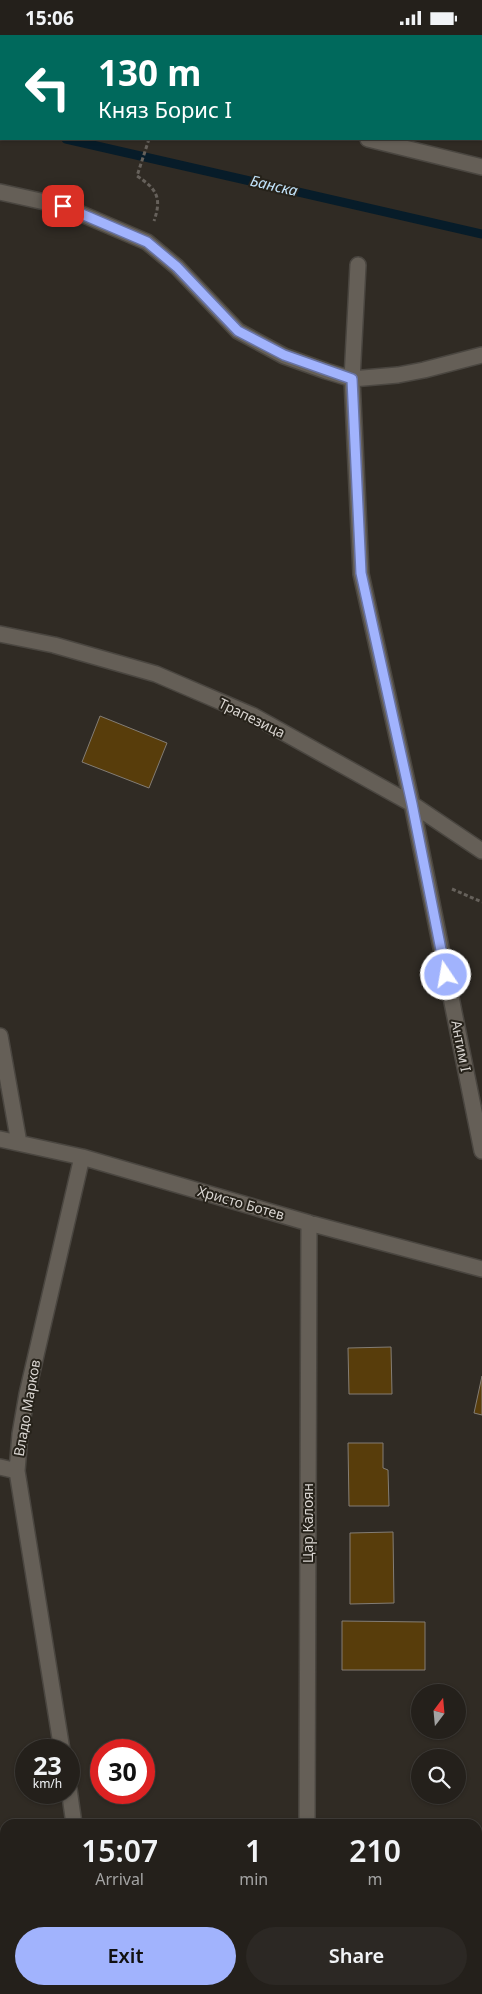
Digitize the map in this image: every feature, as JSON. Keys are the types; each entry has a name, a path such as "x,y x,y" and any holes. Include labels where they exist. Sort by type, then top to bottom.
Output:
{"street":[{"path":"372,140 482,167"},
{"path":"0,192 63,206 147,242 177,267 238,331 284,355 352,379 416,372 482,355"},
{"name":"Антим I","path":"358,265 352,379 361,573 412,804 482,1151"},
{"name":"Трапезица","path":"0,634 54,645 156,674 254,716 412,804 482,851"},
{"path":"0,1035 19,1143"},
{"name":"Христо Ботев","path":"0,1139 82,1157 309,1223 482,1269"},
{"name":"Владо Марков","path":"60,1739 17,1471 20,1434 27,1394 82,1157"},
{"name":"Цар Калоян","path":"307,1819 309,1223"},
{"path":"0,1467 17,1471"},
{"path":"71,1804 73,1819"}],"path":[{"path":"147,242 159,208 151,185 137,176 149,140"}],"building":[{"path":"100,716 167,743 149,788 82,762"},
{"path":"391,1347 392,1394 349,1394 348,1348"},
{"path":"482,1376 482,1415 474,1413"},
{"path":"348,1443 383,1443 383,1468 388,1470 389,1506 349,1506"},
{"path":"393,1532 394,1603 350,1604 350,1533"},
{"path":"342,1621 425,1622 425,1670 342,1670"}],"waterway":[{"name":"Банска","path":"70,140 482,234"}],"route":[{"path":"63,206 147,242 177,267 238,331 284,355 352,379 361,573 412,804 446,975"}]}
